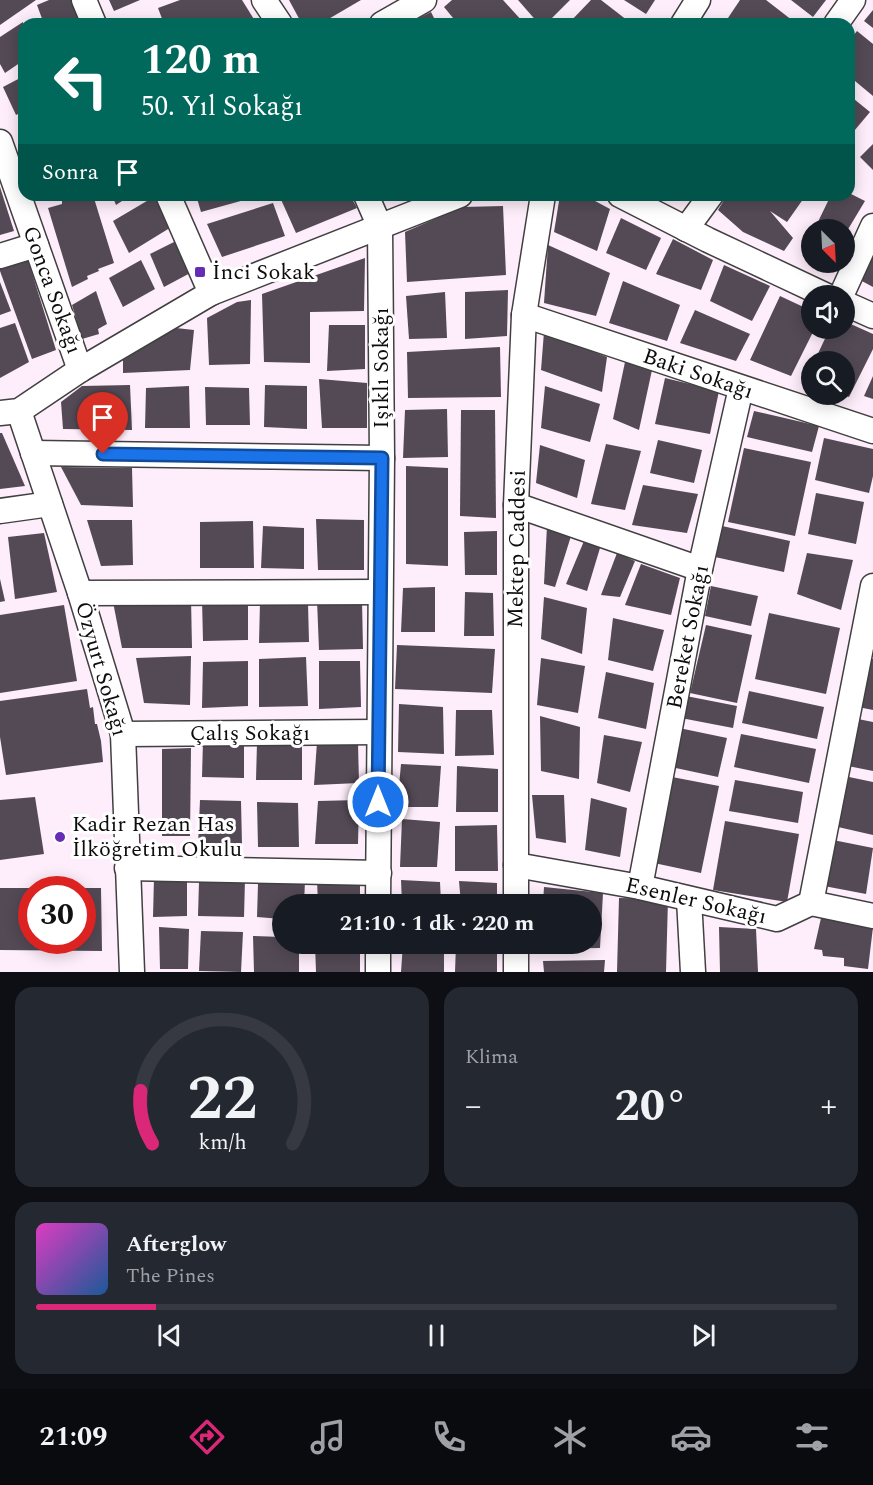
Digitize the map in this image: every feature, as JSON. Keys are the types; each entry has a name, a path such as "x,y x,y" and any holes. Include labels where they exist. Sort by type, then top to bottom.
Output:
{"street":[{"path":"84,0 92,18"},
{"path":"264,0 276,18"},
{"path":"392,18 424,0"},
{"path":"687,18 698,0"},
{"path":"840,18 853,0"},
{"name":"Gonca Sokağı","path":"0,142 18,194"},
{"name":"Gonca Sokağı","path":"21,201 80,370"},
{"path":"171,201 211,293"},
{"path":"369,201 380,227"},
{"path":"10,412 211,293 445,201"},
{"name":"Mektep Caddesi","path":"516,894 516,505 524,315 542,201"},
{"path":"632,201 804,285"},
{"path":"686,229 707,201"},
{"path":"846,285 873,226"},
{"name":"Işıklı Sokağı","path":"378,894 379,592 382,458 380,227"},
{"path":"0,256 36,245"},
{"path":"855,308 873,316"},
{"name":"Baki Sokağı","path":"524,315 873,431"},
{"name":"Bereket Sokağı","path":"640,887 700,569 741,388"},
{"name":"Özyurt Sokağı","path":"10,412 33,453 80,593 123,734 132,972"},
{"path":"33,453 382,458"},
{"path":"0,511 50,504"},
{"path":"516,505 700,569"},
{"path":"873,586 867,645 811,903 873,916"},
{"path":"80,593 379,592"},
{"name":"Çalış Sokağı","path":"123,734 378,732"},
{"name":"Esenler Sokağı","path":"516,865 640,887 777,920 811,903"},
{"path":"127,868 379,873"},
{"path":"689,899 693,972"},
{"path":"378,954 378,972"},
{"path":"516,954 516,972"}],"building":[{"path":"0,0 36,0 0,25"},
{"path":"49,0 76,0 84,18 42,18 37,5"},
{"path":"109,0 140,0 114,11"},
{"path":"180,0 242,0 253,18 162,18 158,8"},
{"path":"289,0 361,0 330,18 299,18"},
{"path":"452,0 503,0 519,18 453,18 444,7"},
{"path":"518,0 570,0 552,18 534,18"},
{"path":"591,0 601,0 624,18 574,18"},
{"path":"624,0 655,0 646,14"},
{"path":"740,0 766,0 789,18 728,18"},
{"path":"791,0 826,0 813,17"},
{"path":"873,10 873,28 864,21"},
{"path":"431,12 434,18 419,18"},
{"path":"18,25 18,64 5,73 0,64 0,37"},
{"path":"857,31 873,44 873,96 855,81 855,34"},
{"path":"18,79 18,114 16,115 3,87"},
{"path":"855,100 870,112 855,130"},
{"path":"873,144 873,170 860,157"},
{"path":"0,187 14,231 0,235"},
{"path":"855,196 865,201 854,219 819,219 828,201 855,201"},
{"path":"62,201 95,201 114,263 98,269 99,271 87,276 88,279 72,287 48,208 62,204"},
{"path":"147,201 160,201 173,226 129,253 113,221"},
{"path":"198,201 241,201 201,212"},
{"path":"282,201 353,201 357,208 296,233"},
{"path":"559,201 595,201 610,209 597,251 554,232"},
{"path":"723,201 802,201 787,222 770,211 793,238 784,251 743,232 718,210"},
{"path":"273,203 285,236 222,257 207,224"},
{"path":"503,206 506,275 407,282 405,232 462,207"},
{"path":"621,218 661,238 646,270 606,253"},
{"path":"180,239 194,271 164,287 150,254"},
{"path":"673,239 713,260 701,290 656,274"},
{"path":"548,245 610,273 596,316 544,303"},
{"path":"873,255 873,287 860,280"},
{"path":"365,258 364,311 310,312 310,363 264,362 262,294"},
{"path":"28,260 56,350 32,359 0,271 0,267"},
{"path":"141,260 155,289 123,307 109,278"},
{"path":"724,265 770,286 752,321 710,301"},
{"path":"623,281 680,305 667,341 609,323"},
{"path":"0,282 11,311 0,315"},
{"path":"508,290 507,336 465,339 465,292"},
{"path":"96,291 107,324 98,329 99,334 82,339 72,305"},
{"path":"445,292 447,338 409,339 406,296"},
{"path":"780,296 801,306 801,339 810,339 804,351 801,351 801,356 791,376 750,360"},
{"path":"251,300 250,364 209,365 207,318 237,302"},
{"path":"695,310 750,334 736,361 680,343"},
{"path":"15,323 29,362 0,378 0,328"},
{"path":"329,325 365,325 365,369 327,371"},
{"path":"855,326 873,334 873,349 855,385 855,351 819,351 825,339 855,339"},
{"path":"176,328 194,330 190,370 123,373 123,360"},
{"path":"544,332 607,357 602,392 541,370"},
{"path":"500,347 501,397 408,398 407,352"},
{"path":"625,362 652,370 639,430 613,419"},
{"path":"873,376 873,399 864,396"},
{"path":"665,378 719,391 710,434 655,424"},
{"path":"319,379 367,383 367,428 322,428"},
{"path":"130,385 132,430 63,429 61,402 82,386"},
{"path":"265,385 307,386 307,429 264,427"},
{"path":"189,386 190,428 145,428 146,388"},
{"path":"545,386 600,404 590,442 541,428"},
{"path":"205,387 249,388 250,425 206,425"},
{"path":"447,409 448,457 403,458 405,410"},
{"path":"461,410 495,410 496,518 460,516"},
{"path":"754,411 819,426 812,452 747,437"},
{"path":"0,433 2,433 25,486 0,489"},
{"path":"824,438 873,449 873,476 869,493 815,480"},
{"path":"658,440 702,450 694,483 650,473"},
{"path":"606,444 641,451 625,510 591,504"},
{"path":"540,445 585,460 577,498 536,483"},
{"path":"744,448 811,462 795,536 728,522"},
{"path":"406,466 448,468 448,566 406,564"},
{"path":"61,467 132,468 133,507 81,505"},
{"path":"643,485 698,494 687,533 632,525"},
{"path":"816,493 864,502 856,544 808,534"},
{"path":"316,519 364,520 364,570 318,570"},
{"path":"87,520 132,520 133,565 101,566"},
{"path":"253,521 254,568 200,568 200,522"},
{"path":"263,526 304,528 304,569 261,568"},
{"path":"547,526 571,536 555,587 544,584"},
{"path":"722,526 790,541 784,572 715,557"},
{"path":"497,531 497,575 465,575 464,532"},
{"path":"44,533 57,592 15,599 8,537"},
{"path":"584,541 600,548 587,591 566,584"},
{"path":"617,553 635,561 620,597 601,595"},
{"path":"807,553 853,560 841,610 797,594"},
{"path":"641,564 680,578 671,615 625,605"},
{"path":"0,579 5,601 0,602"},
{"path":"711,586 758,596 751,626 705,616"},
{"path":"435,587 435,632 401,632 403,588"},
{"path":"465,592 493,593 494,636 464,636"},
{"path":"544,597 587,608 582,654 541,639"},
{"path":"191,599 192,648 122,648 113,602"},
{"path":"202,599 248,601 248,640 203,641"},
{"path":"317,600 362,601 363,649 319,650"},
{"path":"260,603 308,604 309,642 259,643"},
{"path":"64,605 77,681 0,693 0,615"},
{"path":"769,613 840,628 826,694 755,679"},
{"path":"613,618 664,630 653,671 608,660"},
{"path":"706,625 752,635 737,703 690,693"},
{"path":"397,645 495,649 492,693 395,689"},
{"path":"191,656 190,705 144,703 136,658"},
{"path":"306,657 308,706 259,707 259,659"},
{"path":"541,658 585,666 578,713 537,705"},
{"path":"869,658 873,659 873,710 858,707"},
{"path":"248,661 248,706 202,708 203,662"},
{"path":"319,661 360,661 361,707 319,709"},
{"path":"606,672 654,683 646,729 598,718"},
{"path":"87,689 90,708 93,707 95,724 97,724 101,741 103,762 6,775 0,737 0,701"},
{"path":"749,691 824,707 817,739 742,723"},
{"path":"686,696 737,706 733,728 681,718"},
{"path":"399,704 443,707 444,754 398,752"},
{"path":"456,710 492,710 494,755 455,756"},
{"path":"540,716 580,727 579,779 541,771"},
{"path":"858,719 873,722 873,771 848,766"},
{"path":"679,728 727,738 718,777 671,767"},
{"path":"741,734 816,749 809,783 734,767"},
{"path":"604,735 642,742 630,792 597,783"},
{"path":"203,742 244,744 244,778 202,777"},
{"path":"302,742 302,780 256,780 257,743"},
{"path":"317,742 358,743 359,783 314,785"},
{"path":"191,748 190,836 162,836 162,749"},
{"path":"401,764 441,766 438,807 397,807"},
{"path":"457,766 498,769 498,812 456,812"},
{"path":"672,777 719,786 701,873 654,863"},
{"path":"849,777 873,782 873,835 838,827"},
{"path":"735,780 803,792 798,823 729,811"},
{"path":"532,795 564,795 566,843 536,838"},
{"path":"35,797 44,854 0,860 0,800"},
{"path":"591,798 627,808 620,857 585,850"},
{"path":"200,800 241,801 242,845 198,846"},
{"path":"359,800 358,844 315,844 318,801"},
{"path":"257,802 298,803 299,847 258,847"},
{"path":"402,819 440,822 437,867 400,867"},
{"path":"725,821 799,834 787,902 713,890"},
{"path":"497,825 498,871 455,871 455,826"},
{"path":"833,840 873,848 866,894 824,886"},
{"path":"154,878 187,879 187,916 153,917"},
{"path":"245,879 244,917 198,916 199,882"},
{"path":"317,880 360,881 360,894 318,894"},
{"path":"401,880 440,882 441,894 402,894"},
{"path":"305,881 304,894 272,894 272,918 257,917 258,884"},
{"path":"459,881 497,883 497,894 460,894"},
{"path":"544,887 603,893 602,911 602,894 544,894"},
{"path":"0,888 18,888 18,950 0,950"},
{"path":"96,888 101,888 102,951 96,951"},
{"path":"619,898 668,899 666,972 617,972"},
{"path":"821,918 873,927 868,969 844,966 844,958 823,956 822,950 814,949"},
{"path":"159,927 189,929 188,969 160,969"},
{"path":"719,927 756,929 758,972 720,972"},
{"path":"201,931 243,932 241,972 199,971"},
{"path":"253,936 272,937 272,954 299,954 299,972 254,972"},
{"path":"315,954 360,954 360,972 316,972"},
{"path":"402,954 444,954 444,972 401,972"},
{"path":"456,954 497,954 497,972 455,972"},
{"path":"605,960 604,972 544,972 543,961"}],"place":[{"name":"İnci Sokak","path":"200,272"},
{"name":"Kadir Rezan Has İlköğretim Okulu","path":"60,837"}],"route":[{"path":"103,454 382,458 378,802"}]}
